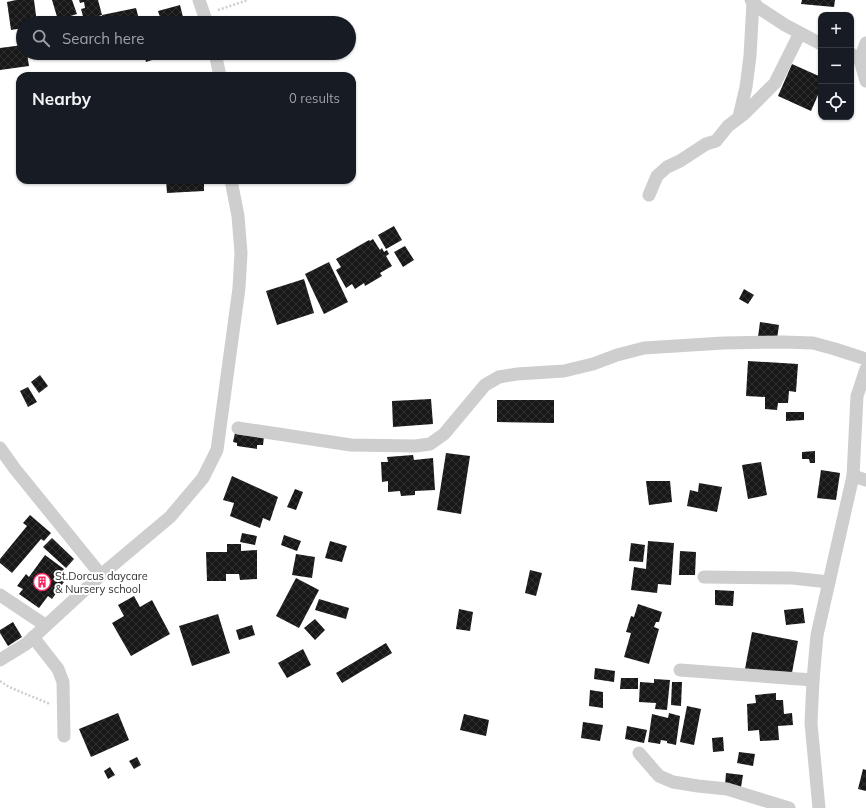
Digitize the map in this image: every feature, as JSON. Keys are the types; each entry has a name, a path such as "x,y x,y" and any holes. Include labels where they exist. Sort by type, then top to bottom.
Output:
{"street":[{"path":"199,0 204,16"},
{"path":"752,1 759,8 785,25 818,42"},
{"path":"739,117 746,87 750,56 752,1"},
{"path":"649,195 657,176 667,167 680,161 706,144 716,141 728,126 775,83 788,60 800,33"},
{"path":"866,43 855,57 866,81"},
{"path":"217,60 219,72"},
{"path":"0,660 26,644 101,574 170,517 203,478 217,450 239,288 241,253 238,216 232,184"},
{"path":"238,428 351,445 415,446 430,444 444,434 484,385 499,378 517,374 564,371 593,364 617,355 644,348 722,343 813,343 866,359"},
{"path":"819,808 811,723 812,680 817,635 853,476 858,396 866,369"},
{"path":"0,448 15,469 101,574"},
{"path":"853,476 866,480"},
{"path":"704,577 792,578 829,582"},
{"path":"0,595 45,625"},
{"path":"33,636 58,669 63,682 64,736"},
{"path":"680,670 812,680"},
{"path":"639,753 659,776 673,782 727,789 788,808"}],"path":[{"path":"212,16 248,0"},
{"path":"0,681 9,687 64,710"}],"building":[{"path":"16,0 34,0 36,16 16,16 16,29 11,30 7,2"},
{"path":"52,0 72,0 77,14 71,16 57,16"},
{"path":"79,0 98,0 102,15 83,16 81,9 85,8 84,2 80,3"},
{"path":"802,0 835,0 834,7 801,4"},
{"path":"180,5 183,16 160,16 158,11"},
{"path":"136,8 138,16 102,16"},
{"path":"16,46 16,60 28,60 29,66 0,70 0,48"},
{"path":"792,64 818,76 818,95 811,111 778,96"},
{"path":"166,184 204,184 204,191 167,193"},
{"path":"394,226 402,240 386,249 378,235"},
{"path":"373,239 380,250 382,248 384,252 387,250 389,254 386,256 392,266 380,273 382,276 365,286 364,283 355,289 352,284 346,288 336,270 341,267 336,259"},
{"path":"405,246 414,260 403,267 394,252"},
{"path":"329,262 348,302 324,314 305,274"},
{"path":"304,279 314,313 277,325 266,291"},
{"path":"744,289 754,295 748,304 739,299"},
{"path":"760,322 779,325 777,339 758,337"},
{"path":"748,361 798,364 796,392 789,391 788,403 778,403 777,410 765,409 765,397 746,396"},
{"path":"40,375 48,386 39,393 31,382"},
{"path":"28,387 37,402 28,407 20,391"},
{"path":"431,399 433,424 393,427 392,401"},
{"path":"497,400 554,400 554,423 497,422"},
{"path":"786,412 804,412 804,420 786,421"},
{"path":"235,433 264,437 263,445 257,445 257,449 237,446 237,443 233,442"},
{"path":"815,451 815,463 810,463 809,459 802,459 802,452"},
{"path":"446,453 470,456 461,514 437,510"},
{"path":"413,455 414,460 433,458 435,490 415,491 415,495 401,496 400,491 388,492 388,481 382,482 381,462 388,462 387,457"},
{"path":"761,462 767,495 748,499 742,465"},
{"path":"821,470 840,473 836,500 817,498"},
{"path":"232,476 278,497 270,521 263,518 260,528 230,516 234,503 223,500"},
{"path":"646,481 670,481 672,502 649,505"},
{"path":"699,483 722,487 717,512 687,506 690,490 698,492"},
{"path":"295,489 303,492 296,510 287,507"},
{"name":"St.Dorcus daycare & Nursery school","path":"30,515 51,533 44,541 41,539 12,573 0,563 0,559 27,526 23,523"},
{"path":"242,533 257,536 255,545 240,542"},
{"path":"284,535 301,541 297,551 281,545"},
{"path":"52,538 74,559 66,568 43,547"},
{"path":"330,541 347,546 342,562 325,558"},
{"path":"648,541 674,543 671,585 658,584 657,593 631,590 634,567 646,569"},
{"path":"631,543 645,545 643,562 629,561"},
{"path":"227,544 241,544 241,551 257,550 257,579 240,580 239,574 226,574 226,581 207,581 206,552 227,552"},
{"path":"680,551 696,552 695,575 679,575"},
{"path":"296,554 315,557 312,578 292,575"},
{"name":"St.Dorcus daycare & Nursery school","path":"45,555 64,569 60,574 66,579 52,599 48,596 39,608 19,594 23,589 17,586 26,574 29,577"},
{"path":"530,570 542,573 536,596 525,593"},
{"path":"296,578 319,590 299,628 276,616"},
{"path":"715,590 734,591 733,606 715,605"},
{"path":"134,596 140,607 152,600 170,634 131,656 112,623 124,616 118,605"},
{"path":"319,599 349,608 346,619 315,610"},
{"path":"638,604 662,612 659,622 656,622 654,627 659,629 649,664 624,657 631,633 626,632 631,616 634,617"},
{"path":"803,608 805,623 786,625 784,610"},
{"path":"459,609 473,612 470,631 456,629"},
{"path":"218,614 230,653 192,666 179,626"},
{"path":"315,619 325,630 315,640 304,628"},
{"path":"13,622 22,637 8,646 0,633 0,630"},
{"path":"252,625 255,635 239,640 236,630"},
{"path":"752,632 798,641 791,678 745,669"},
{"path":"386,643 392,653 342,683 336,673"},
{"path":"303,649 311,665 287,678 278,663"},
{"path":"595,668 615,671 614,682 594,679"},
{"path":"621,678 638,678 638,689 620,689"},
{"path":"654,679 670,680 667,710 655,709 656,703 639,702 640,682 654,683"},
{"path":"672,682 682,682 681,706 671,705"},
{"path":"590,690 603,692 603,708 589,706"},
{"path":"776,693 776,700 783,700 784,714 792,713 793,725 778,726 779,740 760,741 759,730 748,731 747,704 756,703 755,695"},
{"path":"687,706 701,709 694,745 680,742"},
{"path":"118,713 129,740 91,757 79,729"},
{"path":"669,713 680,716 676,745 661,740 660,744 648,742 652,714 668,718"},
{"path":"464,714 489,720 486,736 460,730"},
{"path":"583,722 603,725 600,741 581,738"},
{"path":"627,726 647,730 644,743 625,739"},
{"path":"723,737 724,751 713,752 712,738"},
{"path":"739,752 755,754 753,766 737,763"},
{"path":"137,757 141,765 134,769 129,761"},
{"path":"110,767 115,775 108,779 104,771"},
{"path":"863,769 866,770 866,791 858,789"},
{"path":"726,773 743,775 741,787 725,785"}],"place":[{"name":"St.Dorcus daycare & Nursery school","path":"42,582"}]}
